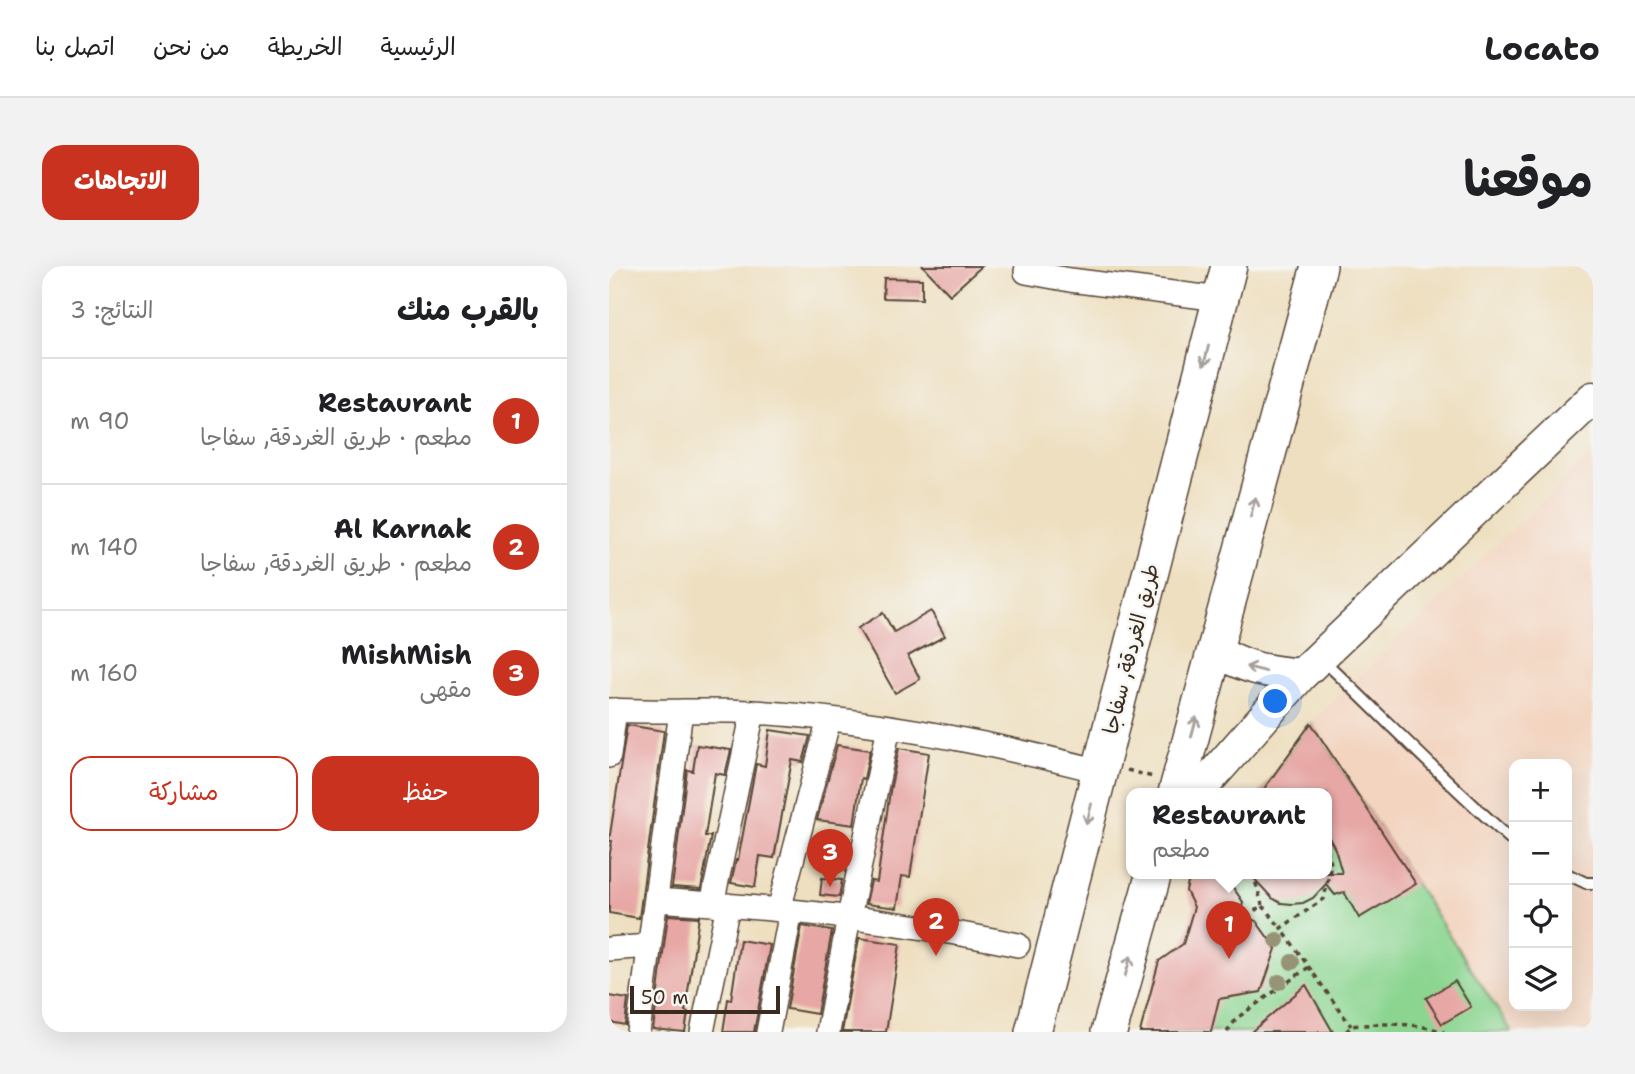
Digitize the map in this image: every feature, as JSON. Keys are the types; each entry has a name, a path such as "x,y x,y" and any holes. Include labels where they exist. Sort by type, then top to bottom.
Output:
{"main road":[{"name":"طريق الغردقة, سفاجا","path":"1033,1032 1229,266"},
{"path":"1184,788 1215,650 1318,266"},
{"path":"1109,1032 1152,879"}],"street":[{"path":"1023,268 1070,280 1220,299"},
{"path":"1186,788 1310,666 1593,398"},
{"path":"1215,650 1242,665 1261,671 1310,666"},
{"path":"609,756 612,710 754,712 889,727 1101,767"},
{"path":"638,1032 681,711"},
{"path":"702,1032 720,904 754,712"},
{"path":"768,1032 785,911 829,719"},
{"path":"828,1032 889,727"},
{"path":"656,900 849,917 967,934 1018,945"},
{"path":"609,949 649,946"}],"lane":[{"path":"1310,666 1407,738 1472,805 1509,838"},
{"path":"1572,876 1586,883 1593,883"}],"path":[{"path":"1101,767 1177,788"},
{"path":"1255,879 1262,905 1351,1026"},
{"path":"1281,928 1324,898 1328,879"},
{"path":"1247,918 1262,905"},
{"path":"1227,1032 1237,1018 1309,967"},
{"path":"1351,1026 1407,1026 1444,1032"},
{"path":"1346,1032 1351,1026"}],"shaded area":[{"path":"1593,452 1593,1032 1512,1032 1311,723"}],"green space":[{"path":"1311,723 1512,1032 1163,1032 1206,879 1332,879 1332,788 1265,788"}],"building":[{"path":"923,266 982,266 950,295"},
{"path":"884,278 922,279 922,299 883,298"},
{"path":"931,611 945,636 908,656 920,679 895,693 858,628 883,613 894,632"},
{"path":"1311,723 1416,884 1359,918 1344,892 1335,895 1326,884 1313,898 1303,903 1281,903 1272,898 1255,879 1332,879 1332,873 1342,873 1332,843 1332,788 1265,788"},
{"path":"627,725 664,731 639,918 609,913 609,859 612,841 609,841"},
{"path":"770,730 810,736 803,762 792,760 774,858 760,856 755,887 731,883 738,860 756,764 765,766"},
{"path":"697,745 731,750 725,775 715,773 705,836 711,836 701,889 672,887 687,770 693,771"},
{"path":"837,745 870,750 864,779 861,778 854,825 817,820"},
{"path":"899,748 929,753 910,877 902,876 897,908 866,904 871,881 877,882"},
{"path":"822,878 842,880 839,897 820,895"},
{"path":"1189,879 1227,879 1243,902 1240,914 1256,921 1276,949 1261,992 1219,999 1211,1032 1140,1032 1159,961 1183,944 1194,907 1186,891"},
{"path":"668,915 699,917 685,1011 688,1012 685,1032 653,1029"},
{"path":"802,926 832,931 817,1014 787,1009"},
{"path":"859,938 900,944 886,1032 842,1032"},
{"path":"740,940 770,945 754,1032 723,1032 728,999 731,1000"},
{"path":"1455,981 1471,1007 1442,1024 1426,998"},
{"path":"1306,985 1333,1032 1251,1032"},
{"path":"609,996 628,999 625,1025 609,1022"}],"place":[{"name":"MishMish","path":"830,887"},
{"name":"Al Karnak","path":"936,956"},
{"name":"Restaurant","path":"1229,959"}]}
